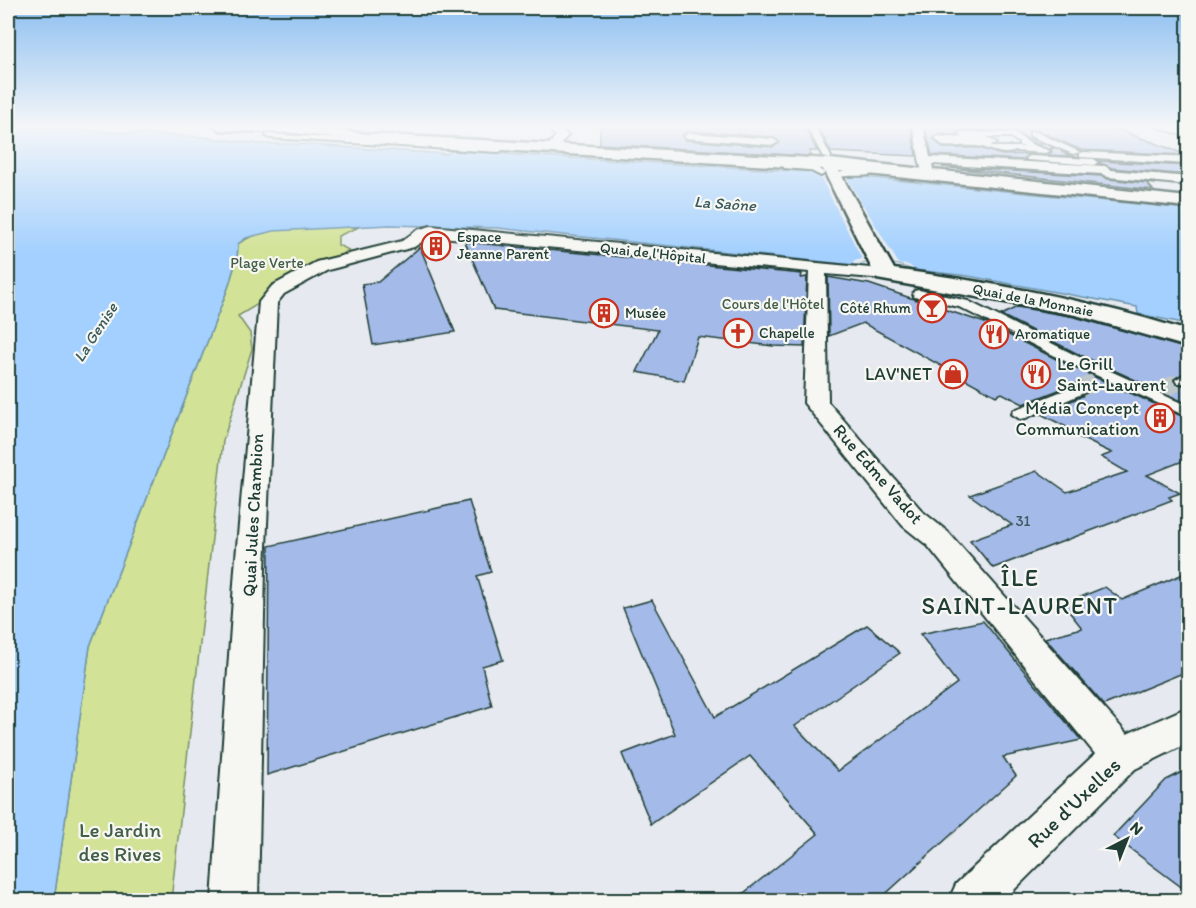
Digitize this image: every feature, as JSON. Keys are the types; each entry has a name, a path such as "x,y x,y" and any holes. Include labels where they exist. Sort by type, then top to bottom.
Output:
{"main road":[{"path":"828,168 838,168"},
{"path":"986,168 1126,195 1188,203"},
{"path":"833,169 884,269"},
{"name":"Quai de la Monnaie","path":"884,269 1088,309 1188,339"}],"street":[{"path":"824,168 1188,203"},
{"path":"1096,168 1126,195"},
{"path":"1129,168 1188,181"},
{"name":"Quai de l'Hôpital","path":"422,233 436,231 818,269 884,269"},
{"name":"Quai Jules Chambion","path":"235,900 250,558 268,302 278,290 322,266 408,244 422,233"},
{"name":"Rue Edme Vadot","path":"818,269 816,404 913,519 938,539 1121,756"},
{"path":"990,291 987,308 991,316"},
{"path":"919,294 963,304 991,316 1105,376 1158,392 1188,412"},
{"path":"1020,414 1080,388"},
{"name":"Rue d'Uxelles","path":"972,900 1121,756 1188,724"}],"green space":[{"name":"Le Jardin des Rives","path":"359,227 338,236 338,245 349,250 238,316 250,333 252,349 223,441 171,900 54,900 90,646 228,288 237,258 238,244 250,237 279,230"}],"water":[{"path":"8,168 750,168 812,172 1188,209 1188,324 1138,314 1137,307 968,276 915,270 897,264 869,262 853,265 497,228 390,225 273,231 246,238 238,244 237,258 228,288 90,646 54,900 8,900"}],"pier":[{"path":"809,168 851,173 845,175 899,264 909,265 915,270 897,264 869,262 853,265 854,261 862,259 818,172"}],"building":[{"path":"955,168 1101,176 1108,179 1147,183 1153,190"},
{"path":"1116,168 1188,168 1188,175"},
{"path":"465,242 802,274 801,278 807,277 804,347 773,346 698,337 684,381 637,372 658,330 494,310"},
{"path":"420,247 455,332 373,345 362,284 378,282"},
{"path":"828,277 869,284 985,323 1064,363 1188,419 1188,459 1147,475 1180,493 1169,497 1172,500 993,568 970,540 1012,525 970,495 1037,471 1067,492 1127,472 1101,457 1112,453 1070,433 1074,431 1041,414 1087,394 1090,389 1079,382 1023,404 1002,393 996,396 863,323 829,336"},
{"path":"1017,307 1075,317 1188,349 1188,370 1173,380 1177,385 1188,385 1188,404 1076,353 1001,315"},
{"path":"469,501 491,572 477,576 503,660 482,666 492,706 267,775 269,546"},
{"path":"1188,572 1188,671 1104,705 1045,638 1082,628 1063,604 1105,587 1122,600"},
{"path":"652,600 715,717 867,625 900,653 795,726 838,771 957,683 920,634 983,621 1081,740 1003,757 1016,776 879,900 735,900 818,834 750,756 651,824 622,754 675,734 623,608"},
{"path":"1188,769 1188,892 1113,836 1166,780"}],"tunnel":[{"path":"1080,389 1102,378"},
{"path":"1163,389 1183,380"}],"place":[{"name":"Espace Jeanne Parent","path":"436,246"},
{"name":"Côté Rhum","path":"932,308"},
{"name":"Musée","path":"604,313"},
{"name":"Chapelle","path":"738,333"},
{"name":"Aromatique","path":"994,334"},
{"name":"LAV'NET","path":"953,374"},
{"name":"Le Grill Saint-Laurent","path":"1036,374"},
{"name":"Média Concept Communication","path":"1160,418"}],"district":[{"name":"ÎLE SAINT-LAURENT","path":"1020,592"}],"water label":[{"name":"La Saône","path":"725,203"},
{"name":"La Genise","path":"95,332"}],"park label":[{"name":"Plage Verte","path":"267,263"},
{"name":"Cours de l'Hôtel","path":"773,304"}]}
